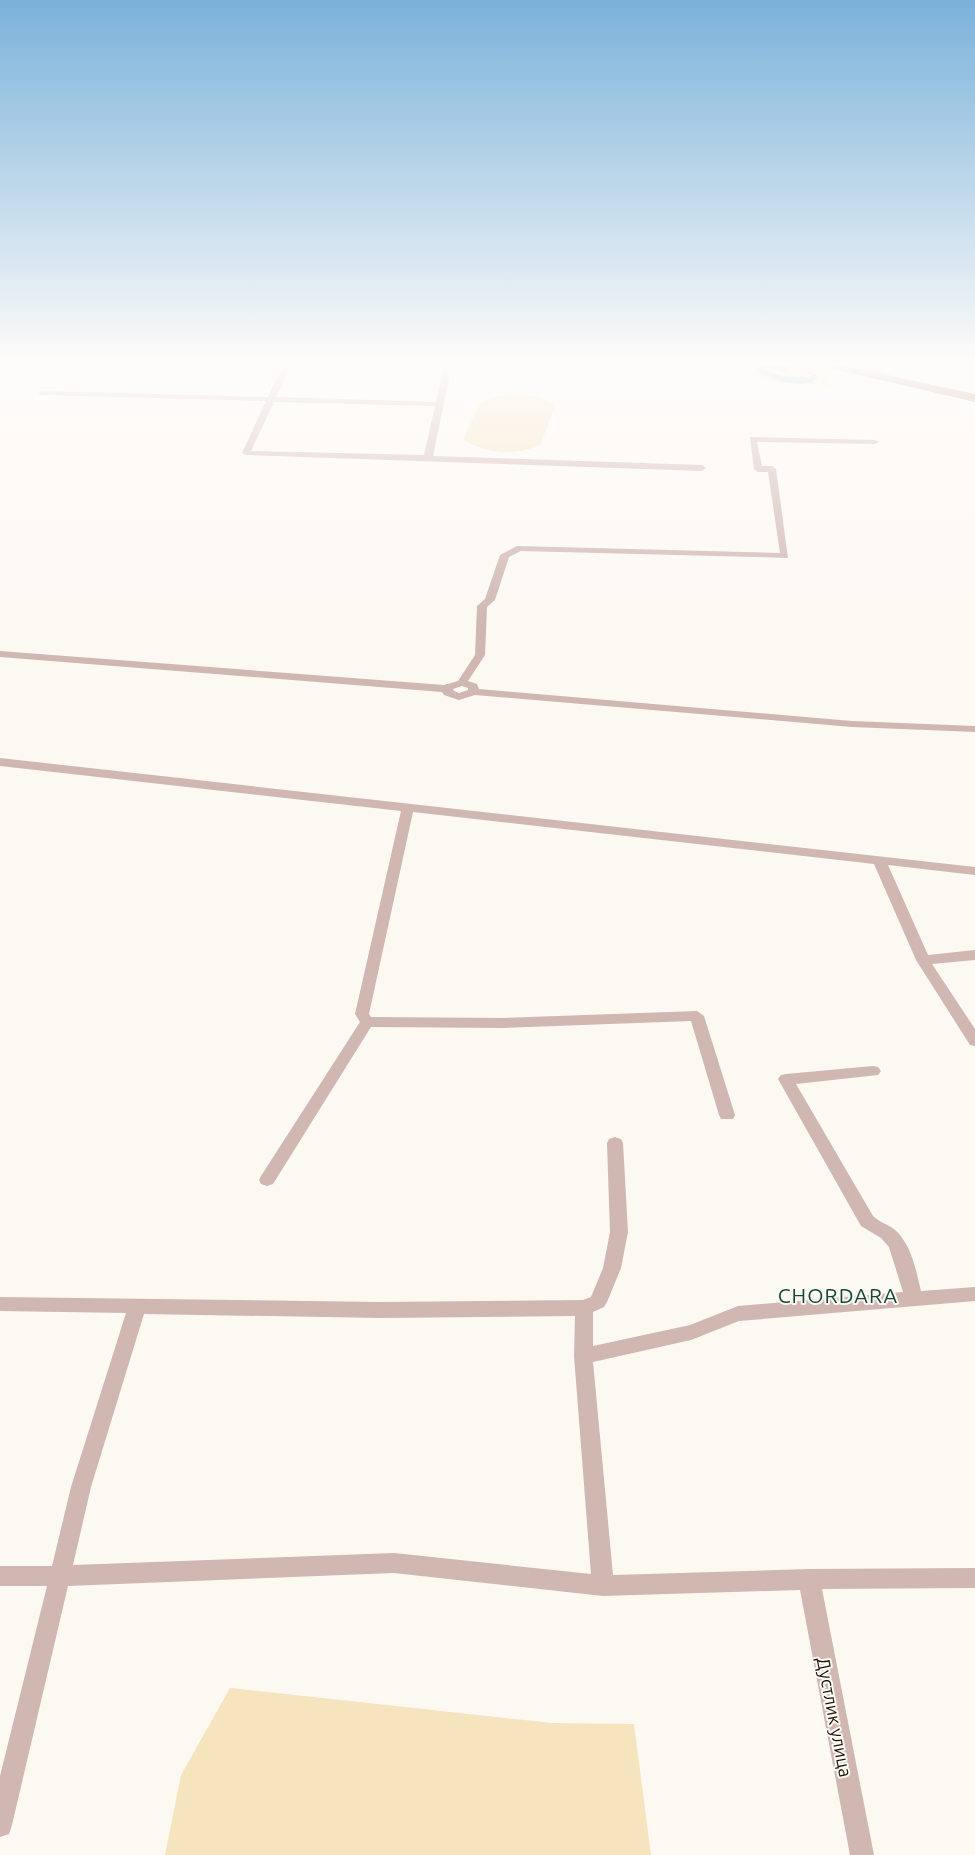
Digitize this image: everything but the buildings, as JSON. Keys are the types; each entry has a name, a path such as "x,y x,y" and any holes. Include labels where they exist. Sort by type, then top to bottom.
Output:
{"street":[{"path":"246,452 702,468"},
{"path":"428,458 429,452"},
{"path":"462,683 480,655 482,606 490,600 505,555 520,548 785,556 772,469 758,469 755,452"},
{"path":"0,654 447,689 454,684 462,683 473,686 474,692"},
{"path":"447,689 451,695 459,697 474,692 852,724 975,729"},
{"path":"0,762 975,871"},
{"path":"367,1022 362,1014 408,808"},
{"path":"879,860 923,960 975,1041"},
{"path":"923,960 975,955"},
{"path":"367,1022 504,1023 697,1016 727,1115"},
{"path":"267,1180 367,1022"},
{"path":"873,1071 786,1079 867,1221 872,1227 890,1235 897,1245 914,1299"},
{"path":"0,1304 381,1310 584,1308 598,1302 612,1268 620,1232 615,1143"},
{"path":"583,1356 691,1332 738,1314 781,1308 975,1294"},
{"path":"0,1825 58,1576 81,1487 136,1306"},
{"path":"584,1308 583,1356 603,1586"},
{"path":"0,1576 58,1576 394,1563 603,1586 809,1579 975,1578"},
{"name":"Дустлик улица","path":"809,1579 862,1855"}],"shaded area":[{"path":"230,1688 552,1723 634,1724 651,1855 165,1855 181,1775"}],"district":[{"name":"CHORDARA","path":"838,1295"}]}
